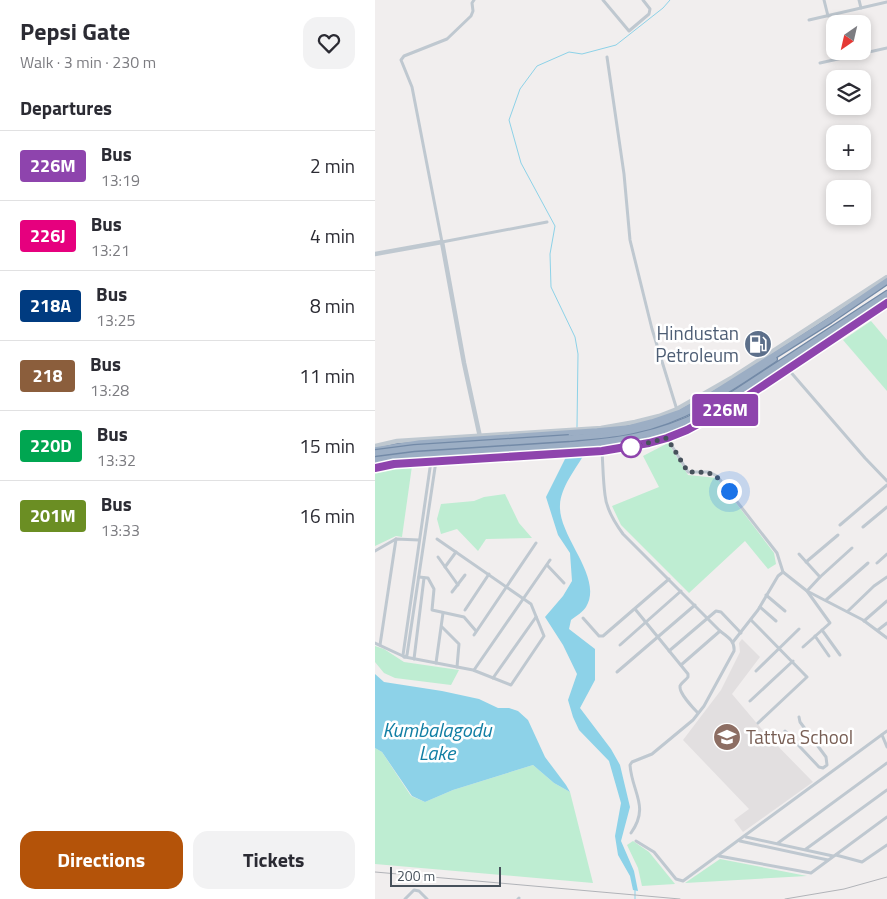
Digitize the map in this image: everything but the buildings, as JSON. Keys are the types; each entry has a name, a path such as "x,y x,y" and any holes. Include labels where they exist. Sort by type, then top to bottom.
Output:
{"highway":[{"path":"375,452 420,443 629,428 678,411 708,397 830,320 887,281"},
{"path":"375,452 611,434 666,422 715,398 887,285"},
{"path":"375,464 415,455 575,449 669,428 699,415 723,401 887,294"},
{"path":"375,464 409,459 482,456 600,447 644,440 665,434 692,423 743,394 887,299"}],"street":[{"path":"375,464 482,456 412,87 401,60 404,56 447,39 471,16 474,0"},
{"path":"603,0 629,31 649,14 650,9 643,0"},
{"path":"824,0 827,15"},
{"path":"859,0 861,8"},
{"path":"831,15 887,2"},
{"path":"809,20 826,16"},
{"path":"819,63 887,48"},
{"path":"607,57 625,174 630,240 653,329 678,411 887,277"},
{"path":"375,254 547,222"},
{"path":"575,449 602,451 649,443 687,430 737,403 887,303"},
{"path":"788,369 887,483 840,525"},
{"path":"375,446 397,442 480,438"},
{"path":"667,438 688,472 709,472 717,476 777,553 783,572 807,591 847,611 878,630 887,638"},
{"path":"602,451 605,496 616,525 733,642 734,651 705,706 688,724 652,754 632,762 630,765 641,810 637,825 631,833"},
{"path":"405,657 403,655 419,540 433,461"},
{"path":"405,657 407,655 419,577 433,461"},
{"path":"863,527 887,507"},
{"path":"806,562 838,534"},
{"path":"375,551 396,539 424,541"},
{"path":"380,645 396,539"},
{"path":"375,642 405,657 474,670 511,685 544,636 531,604 437,539"},
{"path":"419,577 428,578 434,588 432,610 464,617 475,633 536,543"},
{"path":"807,591 853,548"},
{"path":"445,567 456,552"},
{"path":"799,554 820,577"},
{"path":"877,562 887,554"},
{"path":"438,557 458,584"},
{"path":"474,670 550,560"},
{"path":"826,600 868,563"},
{"path":"547,565 564,583"},
{"path":"733,642 751,620 778,576 783,572"},
{"path":"465,610 489,574"},
{"path":"453,592 465,575"},
{"path":"847,611 874,586 887,577"},
{"path":"414,659 424,578"},
{"path":"583,618 601,637 669,579"},
{"path":"620,645 681,591"},
{"path":"803,647 830,623 807,591"},
{"path":"766,595 785,611"},
{"path":"864,621 887,601"},
{"path":"617,672 695,605"},
{"path":"760,607 776,621"},
{"path":"635,609 689,676 681,684 680,689 687,701 698,713"},
{"path":"669,651 718,611 741,633"},
{"path":"435,663 443,612"},
{"path":"493,678 536,616"},
{"path":"751,620 807,675 806,679 758,723"},
{"path":"878,630 887,623"},
{"path":"442,627 459,644 457,667"},
{"path":"756,671 799,629"},
{"path":"822,630 840,655"},
{"path":"681,665 720,631"},
{"path":"815,636 829,656"},
{"path":"750,701 793,661"},
{"path":"785,731 819,767 823,768 827,765 826,757 800,722 799,717"},
{"path":"636,841 654,852 676,879 680,882 686,880 887,731"},
{"path":"882,735 887,748"},
{"path":"778,844 887,763"},
{"path":"806,849 887,790"},
{"path":"719,856 809,873 887,817"},
{"path":"746,836 861,862 887,845"},
{"path":"740,841 828,860"},
{"path":"405,899 414,890 419,891 427,899"}],"shaded area":[{"name":"Tattva School","path":"742,639 760,657 732,694 765,733 813,782 743,832 734,820 749,809 683,740 721,690 740,652 739,643"}],"green space":[{"path":"871,321 887,340 887,391 843,340"},
{"path":"668,443 688,475 717,478 774,553 776,564 768,569 745,541 689,593 621,525 612,506 659,487 643,456"},
{"path":"412,466 402,537 396,536 375,546 375,471 393,467"},
{"path":"505,494 519,523 532,538 486,539 478,551 457,529 441,534 437,519 441,504 474,501 484,497"},
{"path":"375,646 384,649 404,662 459,670 451,685 395,678 384,673 375,662"},
{"path":"375,748 382,752 411,796 425,802 453,790 533,765 554,783 570,792 593,883 375,864"},
{"path":"633,841 649,852 675,884 642,886 638,868 627,845"},
{"path":"720,859 807,876 685,883"}],"water":[{"path":"583,456 566,485 560,505 561,517 566,530 585,570 590,595 586,607 571,620 569,629 595,649 595,680 580,708 611,749 620,765 630,807 621,841 634,871 638,891 633,890 630,876 618,855 615,836 621,803 609,761 579,730 573,717 568,700 577,674 563,645 545,617 563,596 572,581 570,553 558,535 546,497 566,457"},
{"name":"Kumbalagodu Lake","path":"375,674 384,682 479,699 498,708 509,708 518,711 528,720 545,757 570,792 554,783 533,765 453,790 425,802 412,796 382,752 375,748"}],"waterway":[{"path":"577,427 578,354 575,337 551,287 550,254 555,226 521,163 509,120 520,89 537,66 569,52 582,54 616,45 663,8 670,0"},
{"path":"635,890 635,899"}],"railway":[{"path":"375,872 680,899"},
{"path":"785,899 844,889 887,877"}],"bus line":[{"name":"226M","path":"375,468 394,464 602,451 633,447 667,438 687,430 737,403 887,303"}],"place":[{"name":"Hindustan Petroleum","path":"758,344"},
{"name":"Tattva School","path":"727,737"}],"route":[{"path":"631,447 667,438 688,472 709,472 717,476 729,491"}]}
